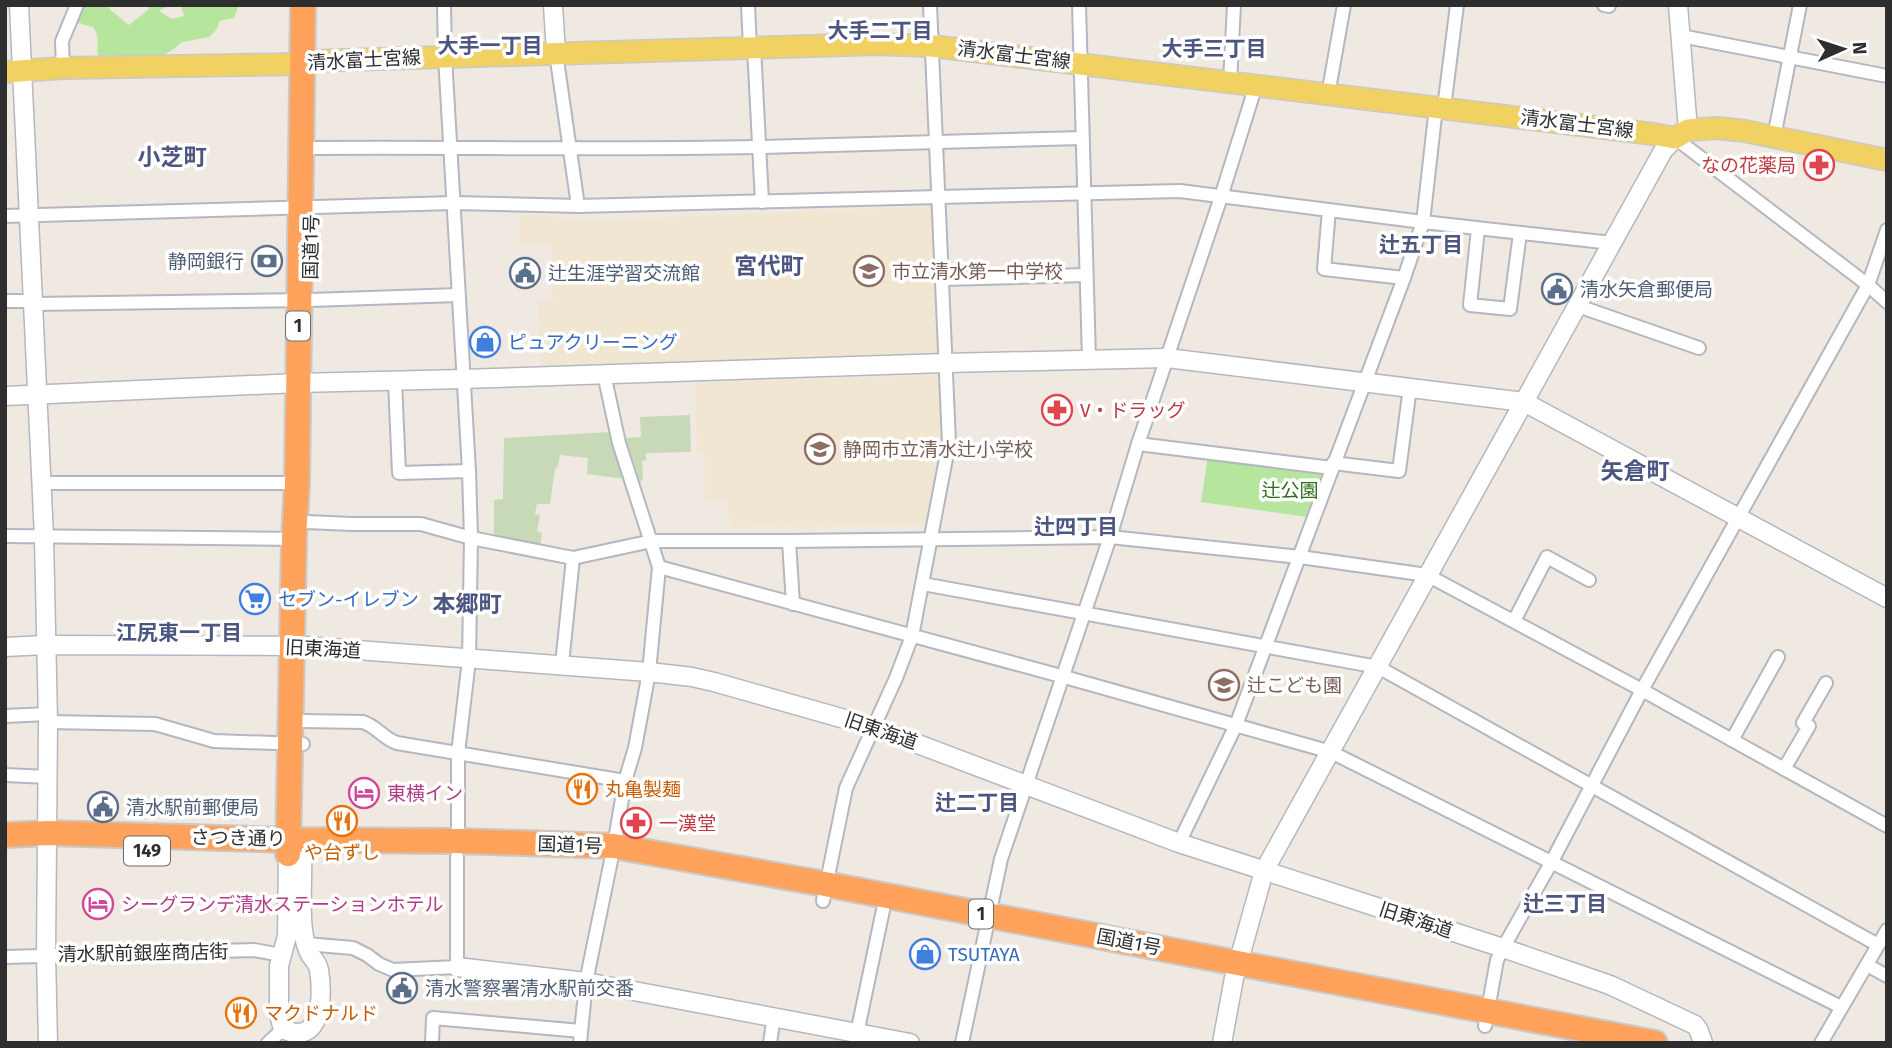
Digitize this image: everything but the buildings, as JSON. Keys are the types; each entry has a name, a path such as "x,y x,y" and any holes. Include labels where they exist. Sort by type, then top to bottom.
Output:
{"highway":[{"name":"国道1号","path":"303,5 312,148 306,207"},
{"name":"国道1号","path":"314,5 308,63 298,646 299,736 295,847 612,854 1486,1018 1654,1043"},
{"name":"さつき通り","path":"5,835 48,841 295,847"},
{"name":"さつき通り","path":"5,851 48,841"},
{"name":"国道1号","path":"824,892 883,910 987,923"},
{"name":"国道1号","path":"1486,1018 1572,1043"}],"main road":[{"name":"清水富士宮線","path":"13,71 877,44 932,46 1653,134 1681,134 1717,128 1887,160"}],"street":[{"path":"19,5 13,71 28,215 44,537 48,718 48,1043"},
{"path":"63,68 62,41 77,5"},
{"path":"444,5 471,538 470,660 458,753 457,967"},
{"path":"553,5 556,53 578,206"},
{"path":"748,5 762,202"},
{"path":"824,892 846,788 912,636 949,443 930,5"},
{"path":"1079,5 1089,359"},
{"path":"1230,82 1234,5"},
{"path":"1328,95 1343,5"},
{"path":"1179,843 1236,725 1423,222 1457,5"},
{"path":"1222,1043 1236,970 1264,871 1663,151 1681,134 1681,36 1678,5"},
{"path":"1774,137 1800,5"},
{"path":"1681,36 1887,76"},
{"path":"962,1043 1001,859 1110,537 1256,85"},
{"path":"1681,134 1887,302"},
{"path":"312,148 760,147 1082,138"},
{"path":"5,216 453,203 578,206 1180,191 1478,229 1612,243"},
{"path":"1329,210 1324,269 1404,278"},
{"path":"1478,229 1470,305 1510,309 1520,233"},
{"path":"1486,1018 1497,960 1503,948 1552,863 1642,690 1868,285 1887,230"},
{"path":"943,279 1086,275"},
{"path":"5,301 304,300 458,295"},
{"path":"1578,306 1699,348"},
{"path":"5,396 303,383 1167,358 1524,402 1887,598"},
{"path":"432,1043 433,1018 580,1037 586,982 649,672 659,567 619,443 604,374"},
{"path":"395,381 399,473 469,471"},
{"path":"1138,444 1399,471 1410,387"},
{"path":"42,483 302,483"},
{"path":"5,536 302,533 352,524 421,524 471,538 573,558 652,541 1110,537 1300,557 1427,575 1887,825"},
{"path":"789,541 793,604"},
{"path":"562,664 573,558"},
{"path":"1514,621 1547,558 1589,580"},
{"path":"659,567 1331,752 1841,1007"},
{"path":"923,584 1378,667 1878,945"},
{"name":"旧東海道","path":"5,647 298,646 470,660 562,664 692,677 714,682 873,727 1179,843 1610,985 1684,1018 1695,1025 1703,1043"},
{"path":"1732,740 1778,657"},
{"path":"1784,769 1809,726 1803,723 1826,683"},
{"path":"5,716 155,724 214,741 299,736 363,722 390,741 625,781"},
{"path":"5,775 48,777"},
{"path":"283,1029 296,1034 307,1034 318,1020 319,967 311,956 303,930 295,847"},
{"path":"283,1029 279,1015 279,966 286,936 295,847"},
{"path":"855,1038 883,910"},
{"path":"1821,1043 1887,930"},
{"path":"306,944 353,948 393,970 457,967 586,982 774,1016 855,1038 910,1043"},
{"name":"清水駅前銀座商店街","path":"5,957 254,950 281,956"},
{"path":"1867,965 1887,976"},
{"path":"770,1043 774,1016"},
{"path":"268,1043 283,1029"}],"shaded area":[{"path":"931,206 937,354 542,366 537,301 553,301 551,245 519,244 520,214 600,220"},
{"name":"静岡市立清水辻小学校","path":"940,375 943,447 925,526 730,527 727,499 705,500 705,454 697,451 695,383"}],"green space":[{"path":"79,5 108,5 111,11 129,25 149,9 146,5 170,5 159,11 172,19 184,16 181,5 239,5 234,18 220,21 209,37 182,42 156,60 105,59 98,55 98,38 93,27 74,21"},
{"path":"690,415 691,452 646,453 646,460 642,461 643,480 640,482 626,438 641,437 640,417"},
{"path":"610,432 625,479 587,474 588,458 560,455 558,467 555,468 550,504 537,504 535,514 540,515 537,531 542,533 540,546 494,537 494,500 503,499 504,438"},
{"name":"辻公園","path":"1208,456 1325,471 1308,517 1201,502"}],"place":[{"name":"なの花薬局","path":"1819,165"},
{"name":"静岡銀行","path":"267,261"},
{"name":"市立清水第一中学校","path":"869,271"},
{"name":"辻生涯学習交流館","path":"525,273"},
{"name":"清水矢倉郵便局","path":"1557,289"},
{"name":"ピュアクリーニング","path":"485,342"},
{"name":"V・ドラッグ","path":"1057,410"},
{"name":"静岡市立清水辻小学校","path":"820,449"},
{"name":"セブン-イレブン","path":"255,599"},
{"name":"辻こども園","path":"1224,685"},
{"name":"丸亀製麺","path":"582,789"},
{"name":"東横イン","path":"364,793"},
{"name":"清水駅前郵便局","path":"103,807"},
{"name":"や台ずし","path":"342,821"},
{"name":"一漢堂","path":"636,823"},
{"name":"シーグランデ清水ステーションホテル","path":"98,904"},
{"name":"TSUTAYA","path":"925,954"},
{"name":"清水警察署清水駅前交番","path":"402,988"},
{"name":"マクドナルド","path":"241,1013"}],"district":[{"name":"大手二丁目","path":"880,31"},
{"name":"大手一丁目","path":"490,46"},
{"name":"大手三丁目","path":"1214,49"},
{"name":"小芝町","path":"172,157"},
{"name":"辻五丁目","path":"1421,245"},
{"name":"宮代町","path":"769,266"},
{"name":"矢倉町","path":"1635,471"},
{"name":"辻四丁目","path":"1076,527"},
{"name":"本郷町","path":"467,604"},
{"name":"江尻東一丁目","path":"179,633"},
{"name":"辻二丁目","path":"977,803"},
{"name":"辻三丁目","path":"1565,904"}]}
